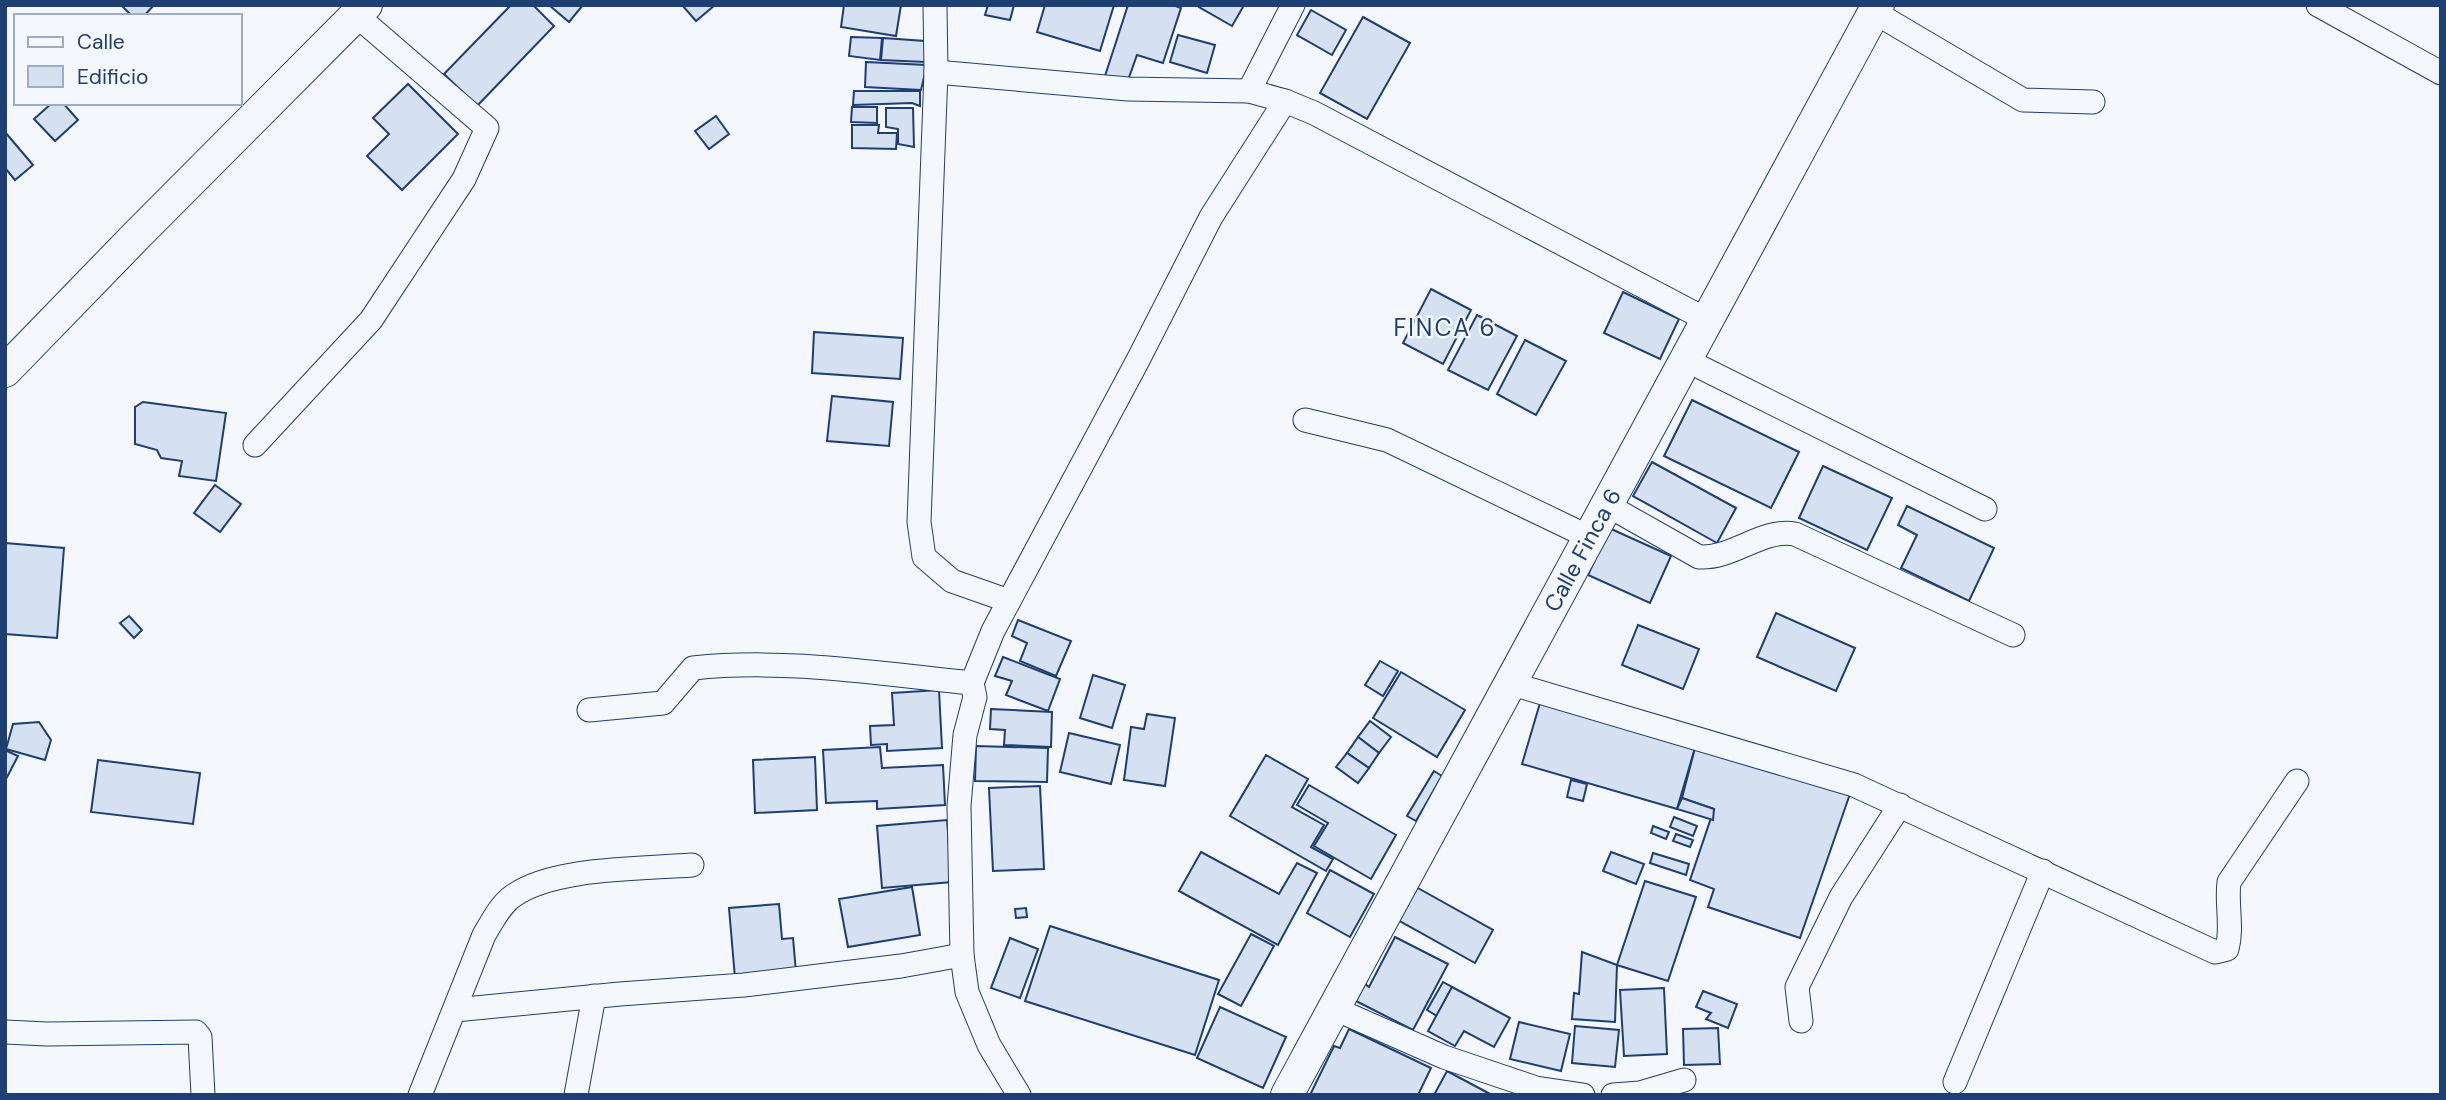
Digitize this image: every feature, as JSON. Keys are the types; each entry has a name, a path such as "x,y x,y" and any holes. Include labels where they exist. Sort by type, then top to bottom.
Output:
{"street":[{"path":"935,5 936,72 919,522 924,557 952,581 1009,601"},
{"path":"1249,91 1293,5"},
{"path":"2318,5 2441,73"},
{"path":"1876,9 2023,100 2093,102"},
{"name":"Calle Finca 6","path":"1287,1095 1876,9"},
{"path":"5,371 146,225 361,10 487,128 464,179 371,320 255,445"},
{"path":"936,72 1128,89 1249,91 1285,100 1709,321"},
{"path":"1019,1095 989,1045 967,992 962,956 959,806 965,735 975,697 972,683 993,631 1211,217 1285,100"},
{"path":"1686,360 1985,509"},
{"path":"1305,420 1387,440 1591,538"},
{"path":"1607,505 1699,557 1714,558 1780,531 1795,534 2013,635"},
{"path":"589,710 663,703 693,668 729,664 773,664 972,683"},
{"path":"1509,683 1854,785 2215,953 2227,950 2231,936 2226,901 2228,882 2297,781"},
{"path":"1801,1021 1797,987 1841,897 1900,806"},
{"path":"420,1095 484,935 511,897 553,877 692,865"},
{"path":"1955,1082 2043,871"},
{"path":"454,1010 744,985 901,967 962,956"},
{"path":"576,1095 594,996"},
{"path":"1335,1010 1444,1058 1536,1088 1584,1095"},
{"path":"5,1032 196,1032 200,1037 204,1095"},
{"path":"1613,1095 1640,1093 1684,1080"}],"building":[{"path":"121,5 154,5 146,14 130,14"},
{"path":"511,5 533,5 554,26 477,106 444,74"},
{"path":"549,5 583,5 569,22"},
{"path":"682,5 715,5 696,21"},
{"path":"844,5 901,5 896,36 841,27"},
{"path":"988,5 1014,5 1010,20 985,15"},
{"path":"1045,5 1114,5 1100,51 1037,32"},
{"path":"1128,5 1173,5 1181,8 1163,63 1137,55 1127,83 1105,76"},
{"path":"1199,7 1243,7 1232,26"},
{"path":"1311,10 1346,30 1332,55 1297,35"},
{"path":"1363,17 1410,43 1367,119 1320,93"},
{"path":"1178,35 1215,45 1207,73 1170,62"},
{"path":"851,37 882,38 880,60 849,56"},
{"path":"883,38 925,41 925,62 881,60"},
{"path":"866,62 927,65 921,90 865,87"},
{"path":"408,84 458,134 402,190 367,156 389,134 373,118"},
{"path":"854,91 920,91 920,106 912,103 853,105"},
{"path":"50,105 65,105 78,120 55,141 34,119"},
{"path":"852,107 877,107 877,123 851,122"},
{"path":"886,108 913,108 914,147 898,144 898,129 886,127"},
{"path":"716,116 729,134 709,149 695,131"},
{"path":"852,125 879,125 878,133 897,133 896,149 852,148"},
{"path":"5,132 33,165 15,180 5,168"},
{"path":"1431,289 1471,310 1443,364 1403,343"},
{"path":"1623,292 1679,319 1660,359 1604,333"},
{"path":"1477,315 1517,336 1488,390 1448,370"},
{"path":"814,332 903,338 900,379 812,373"},
{"path":"1525,340 1566,361 1536,415 1497,394"},
{"path":"832,396 893,402 889,446 827,441"},
{"path":"1692,400 1799,452 1771,508 1664,456"},
{"path":"143,402 226,413 216,481 179,476 182,461 161,458 157,450 135,444 135,407"},
{"path":"1652,462 1736,508 1717,543 1633,496"},
{"path":"1823,466 1892,498 1867,550 1799,518"},
{"path":"215,485 241,504 220,532 194,513"},
{"path":"1907,506 1994,548 1969,601 1901,568 1917,535 1898,525"},
{"path":"1609,528 1671,556 1650,603 1588,575"},
{"path":"5,543 64,548 57,638 5,634"},
{"path":"1776,613 1855,648 1836,691 1757,657"},
{"path":"129,616 142,630 134,638 120,623"},
{"path":"1018,620 1071,641 1056,676 1020,661 1027,643 1012,636"},
{"path":"1638,625 1699,649 1683,689 1622,665"},
{"path":"1003,657 1060,679 1048,711 1006,695 1012,681 995,676"},
{"path":"1380,661 1398,671 1383,696 1365,685"},
{"path":"1401,672 1465,710 1437,757 1373,718"},
{"path":"1093,675 1125,685 1112,728 1080,718"},
{"path":"939,690 942,748 887,751 887,744 871,745 870,726 894,725 892,693"},
{"path":"1540,703 1695,748 1677,809 1522,764"},
{"path":"991,709 1052,712 1051,747 1004,745 1005,730 990,729"},
{"path":"1147,714 1175,718 1165,786 1124,780 1131,727 1144,729"},
{"path":"1370,721 1391,737 1379,753 1358,737"},
{"path":"39,722 51,740 45,760 6,749 13,724"},
{"path":"1069,733 1120,745 1111,784 1060,772"},
{"path":"1358,737 1379,753 1369,768 1347,753"},
{"path":"976,746 1048,748 1047,782 975,781"},
{"path":"880,747 882,768 943,765 945,805 877,809 877,801 826,803 823,750"},
{"path":"1695,748 1851,791 1800,938 1708,907 1714,889 1690,880 1714,809 1682,798"},
{"path":"5,750 18,756 5,781"},
{"path":"1347,753 1369,768 1358,783 1336,767"},
{"path":"1266,755 1308,779 1292,807 1324,825 1311,847 1333,859 1326,871 1230,816"},
{"path":"815,757 817,810 755,813 753,760"},
{"path":"98,760 200,773 193,824 91,812"},
{"path":"1434,771 1442,776 1416,821 1407,816"},
{"path":"1571,780 1587,784 1583,801 1567,797"},
{"path":"1309,785 1396,835 1371,879 1314,846 1328,823 1297,805"},
{"path":"1040,786 1044,869 993,871 989,788"},
{"path":"1682,798 1714,809 1713,820 1677,809"},
{"path":"1674,817 1697,826 1693,836 1670,827"},
{"path":"947,820 952,882 882,888 877,826"},
{"path":"1653,826 1669,832 1666,839 1651,833"},
{"path":"1676,834 1693,840 1690,847 1673,841"},
{"path":"1201,852 1279,894 1297,863 1317,873 1278,945 1179,891"},
{"path":"1611,852 1644,864 1636,884 1603,871"},
{"path":"1653,853 1689,864 1686,875 1650,863"},
{"path":"1330,870 1374,894 1350,937 1307,913"},
{"path":"1645,881 1696,897 1668,981 1617,965"},
{"path":"912,887 920,935 848,947 839,899"},
{"path":"1416,887 1493,930 1475,963 1398,920"},
{"path":"779,904 782,939 793,938 796,972 735,978 729,908"},
{"path":"1026,908 1027,917 1016,918 1015,909"},
{"path":"1050,926 1219,980 1195,1055 1025,1001"},
{"path":"1251,934 1274,946 1241,1006 1218,994"},
{"path":"1395,937 1448,964 1413,1030 1356,1001 1365,984 1369,987"},
{"path":"1010,938 1038,949 1020,998 991,988"},
{"path":"1582,952 1617,965 1615,1022 1572,1019 1574,993 1579,994"},
{"path":"1443,982 1452,987 1437,1016 1427,1010"},
{"path":"1452,987 1510,1018 1494,1047 1464,1031 1455,1046 1428,1031"},
{"path":"1664,988 1667,1054 1624,1056 1620,990"},
{"path":"1703,991 1737,1004 1728,1028 1706,1019 1711,1013 1696,1007"},
{"path":"1220,1007 1286,1037 1263,1088 1197,1058"},
{"path":"1519,1022 1570,1034 1561,1071 1510,1059"},
{"path":"1575,1026 1619,1030 1615,1067 1572,1063"},
{"path":"1718,1028 1720,1064 1684,1065 1683,1029"},
{"path":"1349,1029 1431,1068 1418,1095 1310,1095 1334,1046 1340,1048"},
{"path":"1447,1071 1492,1095 1434,1095"}],"district":[{"name":"FINCA 6","path":"1445,327"}]}
